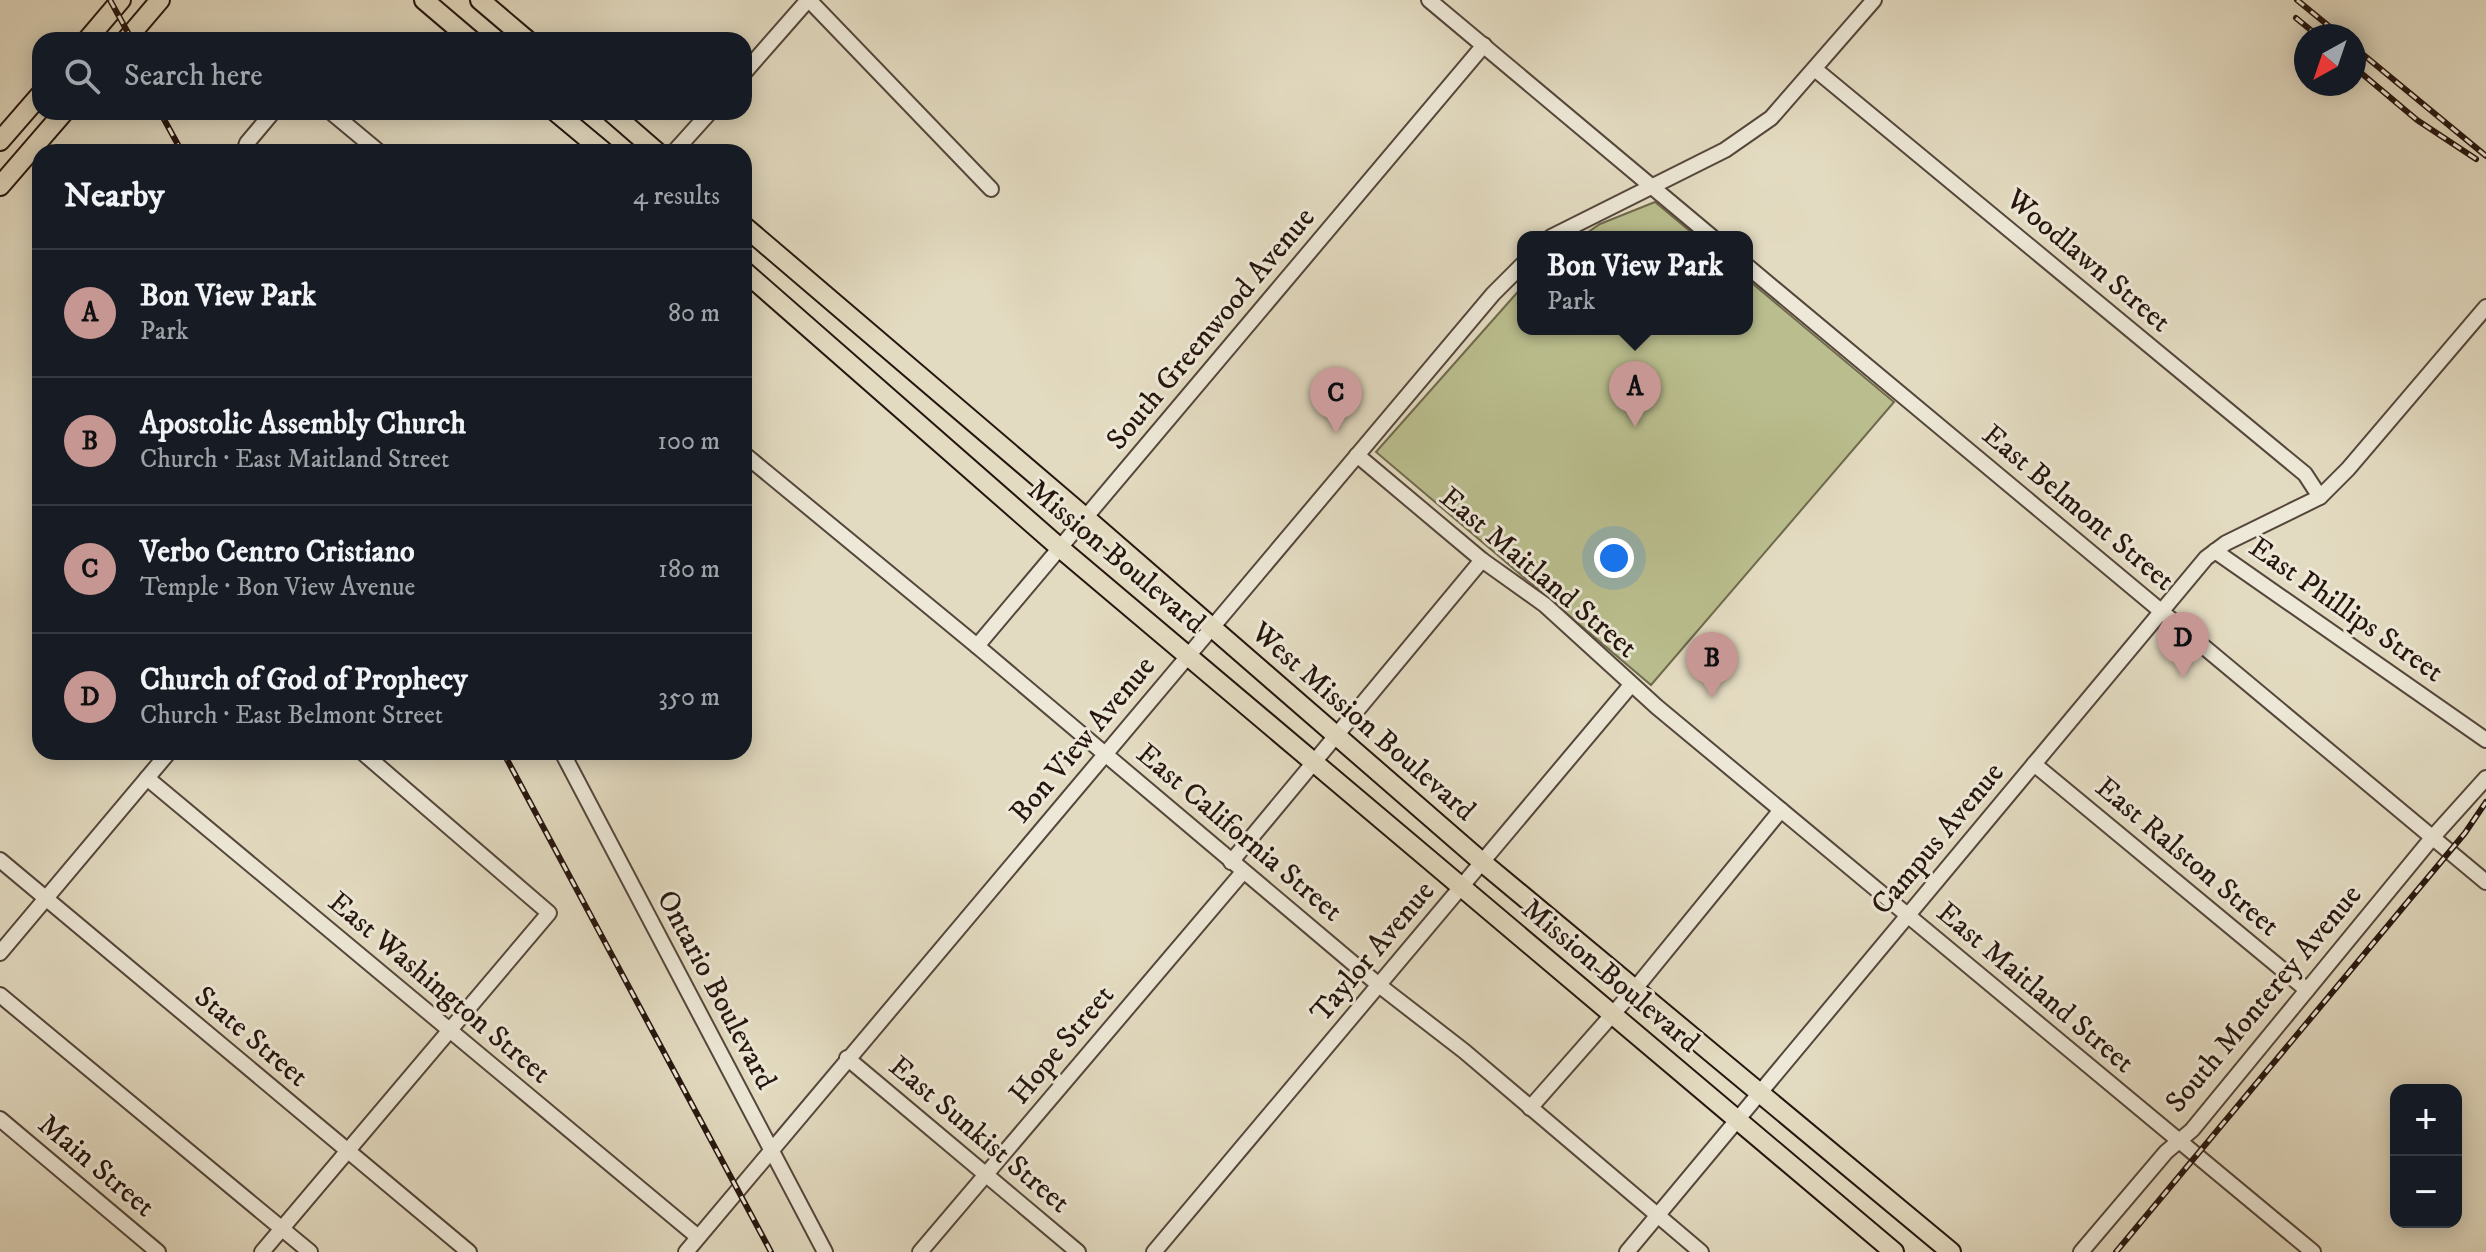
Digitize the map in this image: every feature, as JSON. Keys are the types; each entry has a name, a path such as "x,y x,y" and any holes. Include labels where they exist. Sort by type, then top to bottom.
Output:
{"main road":[{"path":"94,32 121,0"},
{"path":"133,32 160,0"},
{"path":"424,0 462,32"},
{"path":"480,0 518,32"},
{"path":"0,141 32,104"},
{"path":"36,144 57,120"},
{"path":"566,120 594,144"},
{"path":"620,120 648,144"},
{"path":"0,186 32,149"},
{"name":"West Mission Boulevard","path":"752,233 1482,862 1951,1252"},
{"name":"Mission Boulevard","path":"752,278 1060,548 1894,1252"}],"street":[{"path":"752,64 809,0 991,189"},
{"path":"1429,0 1705,231"},
{"path":"1563,231 1725,150 1771,118 1874,0"},
{"name":"South Greenwood Avenue","path":"977,646 1484,45"},
{"name":"Woodlawn Street","path":"1816,70 2305,474 2320,497"},
{"path":"247,144 266,120"},
{"path":"341,120 369,144"},
{"path":"681,144 703,120"},
{"name":"Bon View Avenue","path":"686,1252 1493,294 1517,270"},
{"name":"East Belmont Street","path":"1753,271 2486,882"},
{"name":"Campus Avenue","path":"1627,1252 2215,551 2320,497 2348,469 2486,307"},
{"name":"East Maitland Street","path":"1357,455 1482,560 1545,605 1631,685 2313,1252"},
{"name":"East California Street","path":"752,461 1380,986 1464,1051 1701,1252"},
{"name":"East Phillips Street","path":"2215,551 2486,740"},
{"name":"Hope Street","path":"920,1252 1237,867 1334,735 1482,560"},
{"name":"Taylor Avenue","path":"1154,1252 1631,685"},
{"path":"0,953 162,760"},
{"path":"262,1252 549,913 371,760"},
{"name":"Ontario Boulevard","path":"566,760 825,1252"},
{"name":"East Ralston Street","path":"2034,764 2307,990"},
{"name":"East Washington Street","path":"147,778 698,1237"},
{"name":"South Monterey Avenue","path":"2081,1252 2166,1152 2192,1130 2432,838 2486,778"},
{"path":"1530,1108 1634,990 1781,810"},
{"name":"State Street","path":"0,860 469,1252"},
{"path":"0,995 310,1252"},
{"name":"East Sunkist Street","path":"847,1058 1078,1252"},
{"name":"Main Street","path":"0,1119 158,1252"}],"green space":[{"path":"1655,202 1690,231 1590,231"},
{"path":"1753,284 1894,402 1651,685 1376,452 1517,293 1517,335 1753,335"}],"railway":[{"path":"110,0 128,32"},
{"path":"2297,0 2326,24"},
{"path":"2296,18 2303,24"},
{"path":"2366,57 2486,156"},
{"path":"2366,77 2417,120 2476,159"},
{"path":"164,120 178,144"},
{"path":"507,760 771,1252"},
{"path":"2116,1252 2465,833 2486,802"}],"place":[{"name":"Bon View Park","path":"1635,427"},
{"name":"Verbo Centro Cristiano","path":"1336,433"},
{"name":"Church of God of Prophecy","path":"2183,678"},
{"name":"Apostolic Assembly Church","path":"1712,698"}]}
